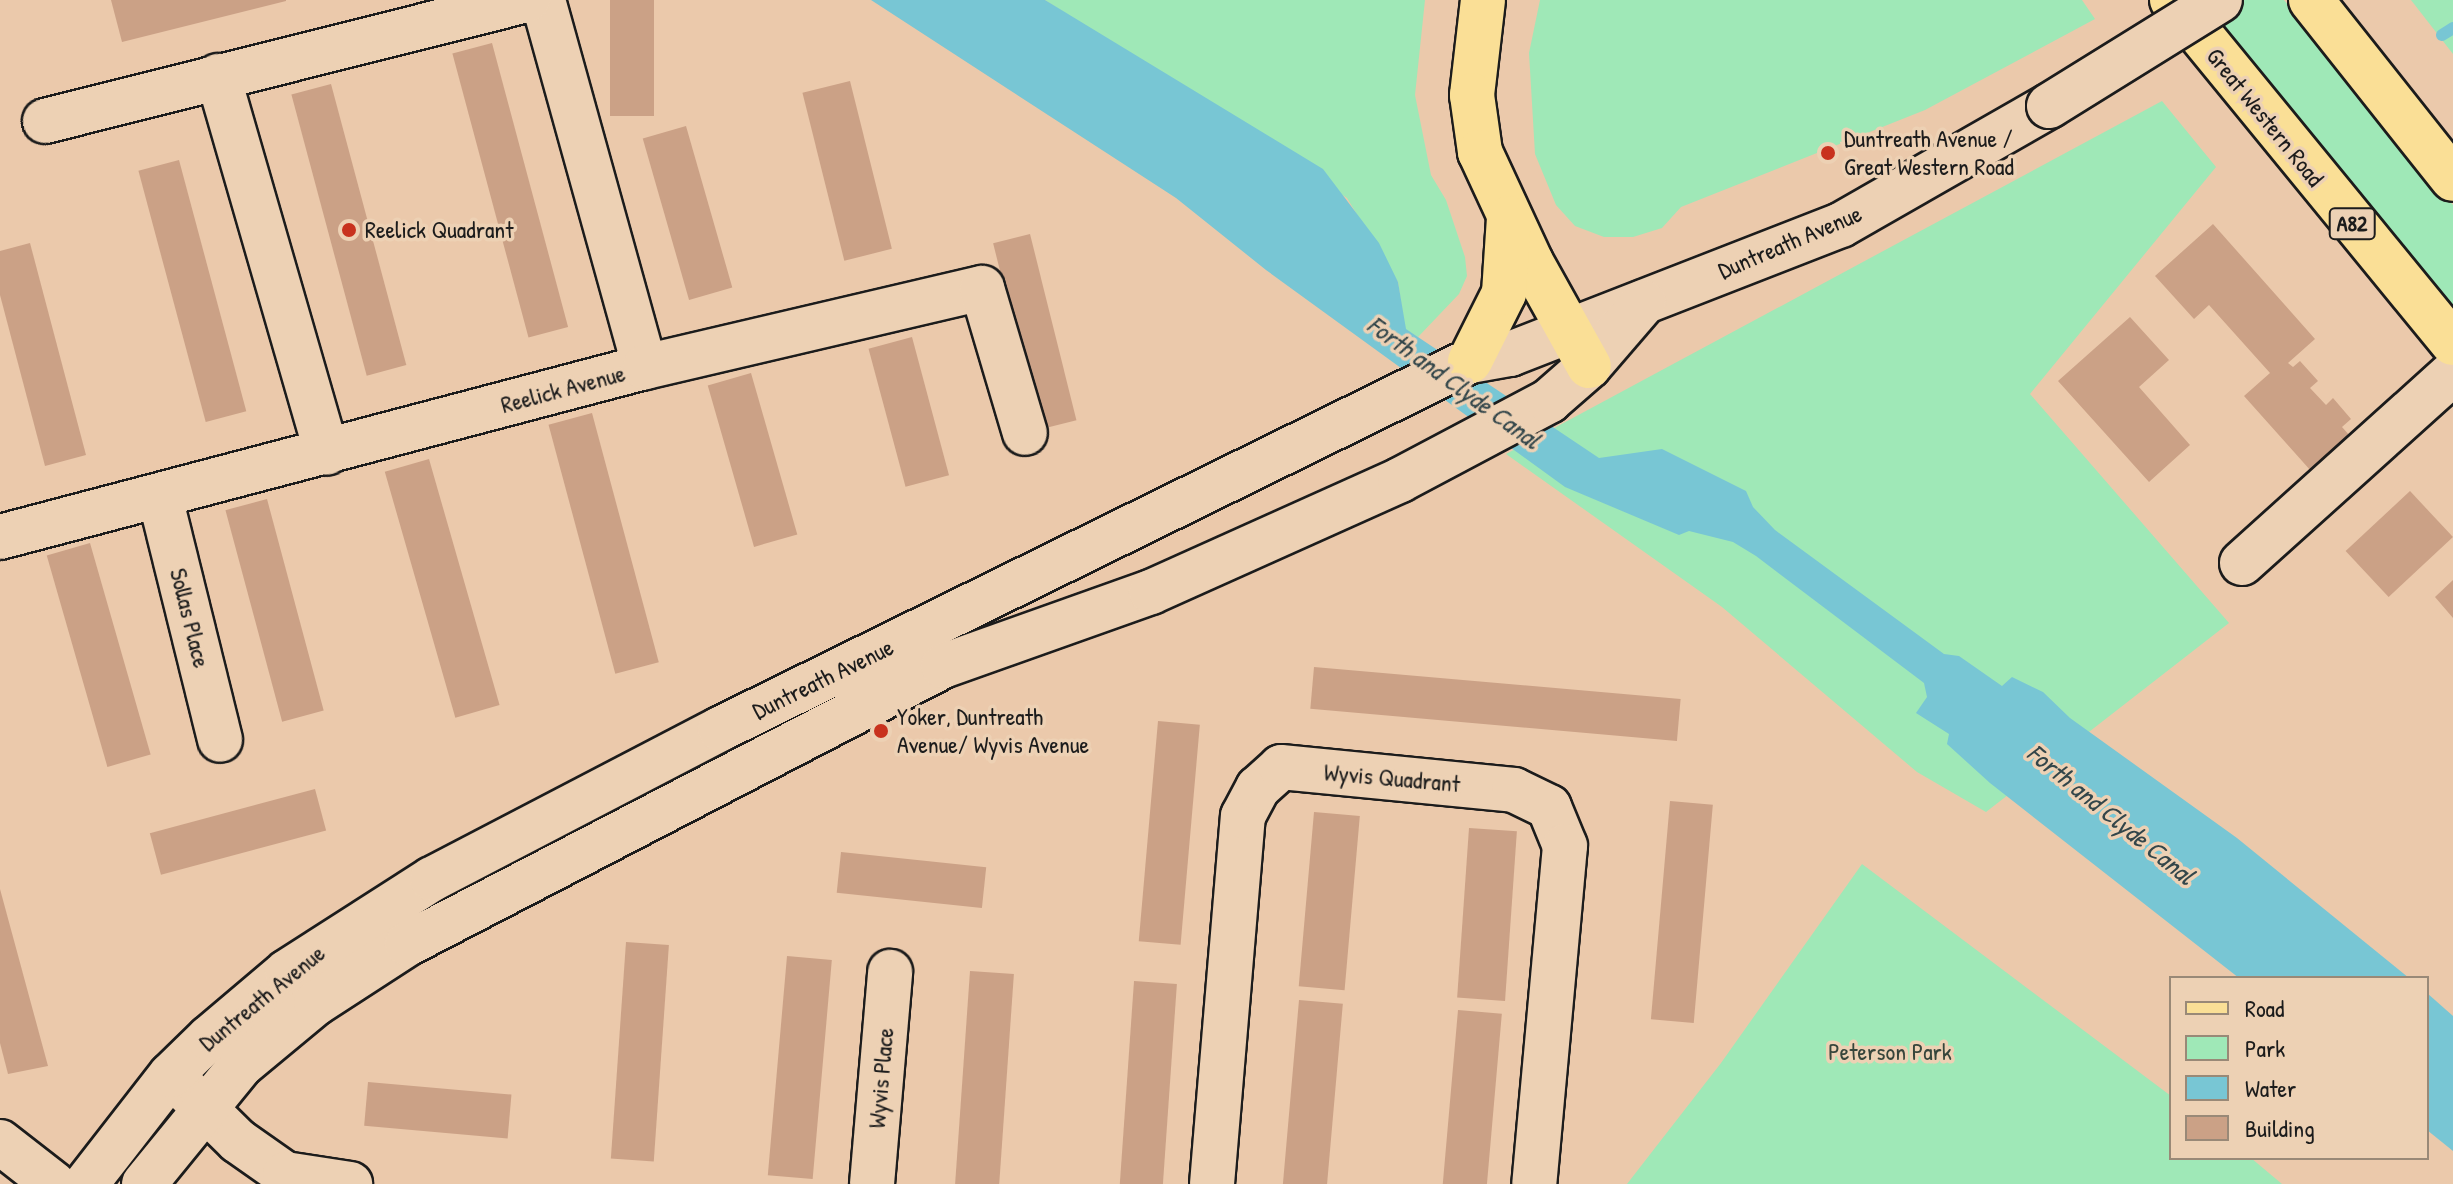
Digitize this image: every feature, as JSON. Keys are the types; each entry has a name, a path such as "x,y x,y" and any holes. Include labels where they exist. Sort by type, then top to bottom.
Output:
{"main road":[{"path":"1483,0 1472,95 1480,152 1509,216 1589,366"},
{"name":"Great Western Road","path":"2172,0 2453,343"},
{"path":"2311,0 2453,179"},
{"path":"1490,358 1504,293 1509,216"}],"street":[{"path":"45,121 528,0"},
{"path":"543,0 645,367"},
{"name":"Duntreath Avenue","path":"86,1184 171,1075 287,972 432,879 720,729 1350,420 1567,327 1644,302 1841,225 2049,106 2220,0"},
{"path":"218,76 327,453"},
{"name":"Reelick Avenue","path":"0,535 160,497 645,367 982,288 1025,433"},
{"name":"Duntreath Avenue","path":"144,1184 203,1106 241,1065 316,1003 457,915 943,666 1151,592 1400,480 1549,401 1589,366 1644,302"},
{"path":"2242,563 2453,373"},
{"name":"Sollas Place","path":"160,497 220,740"},
{"name":"Wyvis Quadrant","path":"1212,1184 1243,816 1258,788 1281,767 1514,790 1549,807 1565,846 1534,1184"},
{"name":"Wyvis Place","path":"872,1184 890,972"},
{"path":"171,1075 238,1141 285,1174 350,1184"},
{"path":"0,1142 54,1184"}],"green space":[{"path":"1045,0 1425,0 1415,95 1431,175 1446,200 1465,257 1467,276 1459,294 1418,337 1405,329 1398,282 1347,198"},
{"path":"1540,0 2082,0 2095,19 1925,110 1681,207 1662,228 1633,237 1604,237 1575,226 1556,205 1535,154 1529,53"},
{"path":"2202,0 2284,0 2453,205 2453,310"},
{"path":"2411,0 2453,0 2453,54"},
{"path":"2162,101 2216,167 2030,394 2229,623 1986,812 1917,772 1722,607 1506,454"},
{"name":"Peterson Park","path":"1862,864 2169,1094 2169,1160 2253,1160 2282,1184 1627,1184 1721,1063"}],"water":[{"name":"Forth and Clyde Canal","path":"871,0 1045,0 1323,169 1379,243 1398,282 1406,329 1599,458 1662,449 1746,491 1753,507 1775,530 1944,654 1959,656 2002,686 2012,677 2043,692 2070,718 2237,838 2407,976 2236,976 1990,783 1947,744 1949,734 1916,713 1927,697 1924,683 1756,556 1733,542 1689,531 1679,535 1565,487 1266,270 1176,198"},
{"path":"2429,995 2453,1016 2453,1151 2429,1132"}],"building":[{"path":"111,0 286,0 286,1 122,42"},
{"path":"610,0 654,0 654,116 610,116"},
{"name":"Reelick Quadrant","path":"492,43 568,327 528,338 452,54"},
{"path":"850,81 892,249 844,261 802,93"},
{"name":"Reelick Quadrant","path":"331,84 406,365 367,376 291,95"},
{"path":"686,126 732,287 689,300 643,138"},
{"path":"179,160 246,411 206,422 138,171"},
{"path":"2213,224 2315,339 2288,363 2293,367 2300,361 2318,381 2310,388 2326,405 2333,398 2351,419 2342,427 2350,436 2311,471 2244,396 2270,373 2209,305 2194,319 2155,276"},
{"path":"1030,234 1076,420 1040,429 993,243"},
{"path":"30,243 86,455 45,466 0,295 0,251"},
{"path":"2130,317 2169,360 2139,387 2190,445 2149,482 2058,381"},
{"path":"912,337 949,475 906,487 869,349"},
{"path":"751,373 797,534 754,547 708,385"},
{"path":"592,413 659,662 615,674 549,425"},
{"path":"429,459 500,705 455,718 385,472"},
{"path":"2410,491 2453,537 2389,597 2346,551"},
{"path":"267,499 324,711 282,722 225,510"},
{"path":"90,543 151,754 107,767 47,555"},
{"path":"2453,580 2453,618 2435,597"},
{"path":"1314,667 1681,699 1677,741 1310,709"},
{"path":"1158,721 1200,725 1181,945 1139,941"},
{"path":"315,789 326,831 161,875 150,833"},
{"path":"1670,801 1713,805 1694,1023 1651,1019"},
{"path":"1314,812 1360,816 1345,990 1299,986"},
{"path":"1469,828 1517,831 1505,1001 1457,998"},
{"path":"841,852 986,867 982,908 837,893"},
{"path":"0,889 48,1066 8,1074 0,1043"},
{"path":"626,942 669,945 654,1161 611,1158"},
{"path":"787,956 832,960 813,1179 768,1175"},
{"path":"970,971 1014,974 999,1184 955,1184"},
{"path":"1134,981 1177,984 1163,1184 1120,1184"},
{"path":"1299,1000 1343,1004 1327,1184 1283,1184"},
{"path":"1458,1010 1502,1014 1487,1184 1443,1184"},
{"path":"368,1082 511,1095 508,1138 364,1126"}],"waterway":[{"path":"2442,35 2453,28"}],"place":[{"name":"Duntreath Avenue / Great Western Road","path":"1828,153"},
{"name":"Reelick Quadrant","path":"349,230"},
{"name":"Yoker, Duntreath Avenue/ Wyvis Avenue","path":"881,731"}]}
